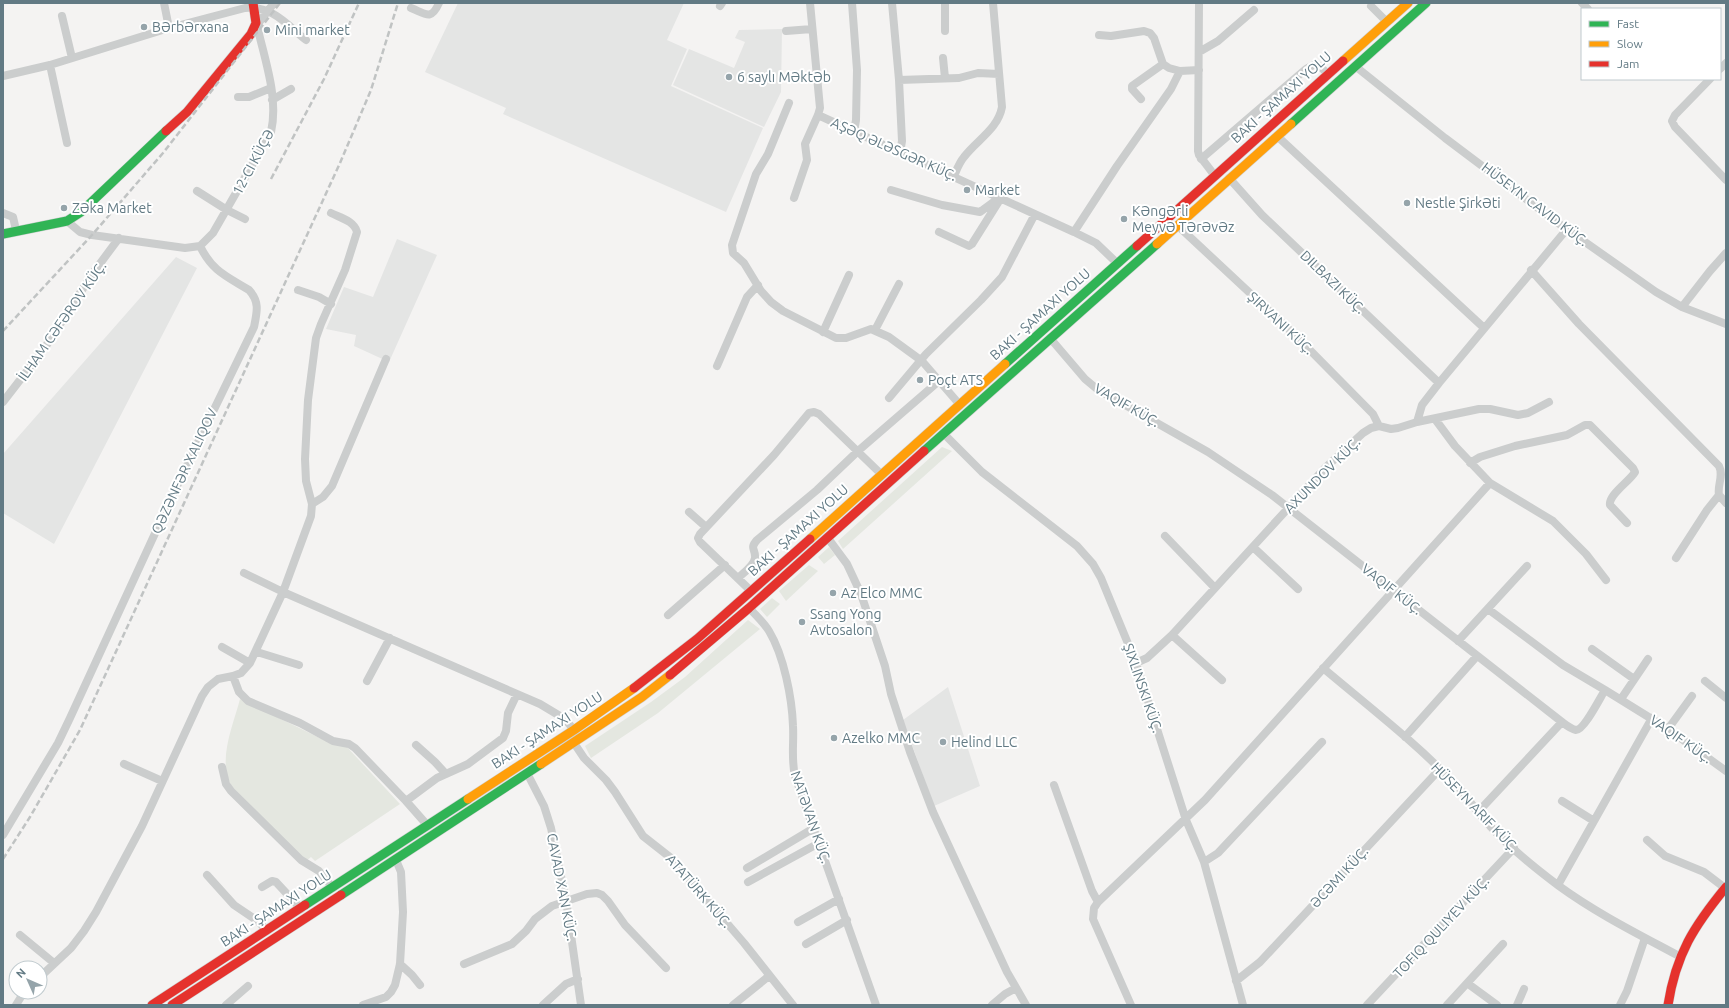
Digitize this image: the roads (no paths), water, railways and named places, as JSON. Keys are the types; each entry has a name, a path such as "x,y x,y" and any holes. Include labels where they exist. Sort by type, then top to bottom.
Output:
{"main road":[{"path":"152,1005 574,730 670,662 880,474 960,405 1408,3"},
{"path":"172,1005 574,743 642,697 676,671 749,608 943,433 1426,3"},
{"path":"3,234 16,230 67,221 81,212 97,198 187,112 251,34 257,25 254,5"},
{"path":"1668,1005 1673,975 1679,956 1694,929 1726,888"}],"street":[{"path":"164,3 169,28"},
{"path":"257,25 274,3"},
{"path":"411,8 431,15 439,3"},
{"path":"794,198 807,160 805,144 820,108 810,3"},
{"path":"852,3 857,70 856,120 854,132"},
{"path":"892,3 899,80 902,141 900,153"},
{"path":"945,3 945,31"},
{"path":"954,176 959,164 965,156 996,123 1000,116 1002,107 994,3"},
{"path":"1199,3 1198,151 1201,159 1214,176"},
{"path":"3,76 50,65 169,28 254,5 269,10 306,40"},
{"path":"1371,6 1387,22"},
{"path":"1199,52 1218,41 1254,10"},
{"path":"62,16 72,58"},
{"name":"12-CI KÜÇƏ","path":"200,246 213,234 271,132 273,123 271,88 257,25"},
{"path":"786,31 812,29"},
{"path":"1099,35 1111,36 1144,31 1150,33 1154,38 1163,64 1169,68 1180,71 1199,70"},
{"path":"943,58 945,78"},
{"path":"1141,99 1132,89 1132,86 1163,64"},
{"path":"1201,159 1313,64 1318,65 1328,74"},
{"path":"50,65 67,143"},
{"name":"HÜSEYN CAVID KÜÇ.","path":"1355,66 1445,138 1567,229 1656,292 1682,308 1726,324"},
{"path":"1074,232 1129,148 1171,89 1180,71"},
{"path":"899,80 959,78 978,73 999,74"},
{"path":"1709,80 1675,115 1672,121 1675,128 1726,180"},
{"path":"238,97 249,97 271,88"},
{"path":"272,100 291,89"},
{"path":"789,103 768,154 756,174 732,245 733,253 744,263 766,297 783,311 823,332 841,339 867,330 875,330 922,360 960,405"},
{"name":"AŞƏQ ƏLƏSGƏR KÜÇ.","path":"818,115 1074,232 1096,243 1117,263"},
{"path":"1277,136 1484,327"},
{"name":"DILBAZI KÜÇ.","path":"1229,178 1262,215 1439,383"},
{"path":"891,190 942,205 980,212 1000,198"},
{"path":"197,191 227,210 245,219"},
{"path":"939,232 969,246 972,244 1000,198"},
{"path":"3,213 13,216 16,230"},
{"path":"48,969 71,948 84,932 96,912 142,826 202,696 208,687 218,679 233,676 241,672 250,663 257,652 283,592 309,523 312,504 306,482 305,459 308,400 316,338 345,270 357,232 356,227 351,223 331,213"},
{"path":"889,398 922,360 1002,277 1035,214"},
{"path":"3,835 50,757 70,718 175,490 254,326 258,304 254,295 249,290 215,269 208,261 200,246 185,248 92,235 80,232 67,221"},
{"name":"ŞIRVANI KÜÇ.","path":"1176,225 1313,353 1373,414 1380,426"},
{"path":"1417,422 1422,405 1439,383 1531,270 1567,229"},
{"name":"İLHAM CƏFƏROV KÜÇ.","path":"3,402 44,349 93,273 119,238"},
{"path":"1682,308 1700,282 1726,253"},
{"path":"1531,270 1579,324 1719,466 1722,474 1718,489 1719,495 1726,503"},
{"path":"823,332 849,275"},
{"path":"875,330 899,284"},
{"path":"717,366 747,297 758,285"},
{"path":"298,290 319,297 331,304"},
{"name":"VAQIF KÜÇ.","path":"1050,338 1085,379 1097,389 1208,452 1272,495 1562,722 1575,730 1580,729 1585,724 1605,690 1652,718 1726,770"},
{"path":"312,504 324,497 332,486 386,359"},
{"path":"738,578 752,564 755,558 752,549 753,544 817,490 858,451 939,380"},
{"name":"AXUNDOV KÜÇ.","path":"1136,663 1147,658 1172,635 1325,468 1363,433 1371,428 1380,426 1391,429 1398,428 1417,422 1468,411 1490,409 1518,415 1528,413 1549,402"},
{"path":"751,591 700,542 698,538 706,527 774,455 809,413 814,412 819,414 880,474"},
{"path":"1435,419 1455,446 1490,483 1553,521 1586,554 1606,580"},
{"path":"1470,462 1480,457 1515,446 1567,435 1585,425 1590,425 1633,468 1635,472 1612,497 1610,502 1610,505 1627,523"},
{"path":"943,433 982,472 1069,538 1093,564 1101,578 1136,663 1186,820 1204,862 1243,1005"},
{"path":"1131,1005 1093,919 1094,908 1098,902 1186,820 1490,483"},
{"path":"1676,558 1707,510 1719,495"},
{"path":"689,512 706,527"},
{"path":"1165,536 1215,588"},
{"path":"826,538 847,564 858,587 885,666 891,694 924,790 1007,972 1026,1005"},
{"path":"1253,547 1298,589"},
{"path":"668,615 725,565"},
{"path":"1458,641 1527,566"},
{"path":"244,573 283,592 517,694 557,713 565,718 574,730"},
{"name":"NATƏVAN KÜÇ.","path":"749,608 768,629 779,652 791,699 793,715 793,766 801,793 848,920 876,1005"},
{"path":"1488,609 1562,666 1605,690"},
{"path":"1172,635 1222,680"},
{"path":"367,681 390,638"},
{"path":"222,647 250,663"},
{"path":"1592,649 1634,679"},
{"path":"257,652 299,665"},
{"path":"1405,737 1477,656"},
{"path":"1621,699 1648,659"},
{"name":"HÜSEYN ARIF KÜÇ.","path":"1323,668 1405,737 1440,769 1456,784 1490,826 1558,885 1645,938 1679,956"},
{"path":"233,676 239,692 248,701 300,724 333,741 348,744 406,801 428,826"},
{"path":"1705,681 1726,698"},
{"path":"406,801 428,784 468,764 503,738 506,731 508,713 517,694"},
{"path":"1668,729 1692,696"},
{"path":"1558,885 1652,718"},
{"path":"1478,812 1562,722"},
{"path":"1204,862 1218,853 1322,742"},
{"name":"ATATÜRK KÜÇ.","path":"574,743 592,768 606,780 615,792 643,836 671,858 739,938 793,1005"},
{"path":"416,745 446,774"},
{"path":"124,764 162,781"},
{"path":"222,767 226,784 231,791 301,860 319,871 333,888"},
{"name":"ƏCƏMI KÜÇ.","path":"1236,981 1260,962 1440,769"},
{"name":"CAVAD XAN KÜÇ.","path":"527,773 548,818 566,900 581,1005"},
{"path":"1054,785 1092,891 1098,902"},
{"path":"1562,801 1594,821"},
{"path":"747,868 814,828"},
{"path":"1647,840 1665,856 1704,872 1726,888"},
{"path":"748,882 819,842"},
{"name":"TOFIQ QULIYEV KÜÇ.","path":"1367,1005 1514,848"},
{"path":"363,1005 374,1004 386,997 391,992 395,985 400,964 403,912 401,872 396,860"},
{"path":"207,875 234,905 259,922 267,931"},
{"path":"262,887 272,882 276,882 301,909"},
{"path":"464,964 512,944 544,911 552,906 566,900 587,894 597,893 602,895 625,925 666,968"},
{"path":"798,922 839,899"},
{"path":"806,944 848,920"},
{"path":"20,935 54,963"},
{"path":"1620,1005 1627,991 1645,938"},
{"path":"1447,1005 1504,944"},
{"path":"400,964 420,985"},
{"path":"733,1005 769,976"},
{"path":"543,1005 566,984 578,978"},
{"path":"1467,983 1497,1005"},
{"path":"230,1004 248,986"},
{"path":"992,1005 1005,994 1016,988"},
{"path":"1517,1005 1524,989"}],"railway":[{"path":"3,331 92,235 163,153 280,3"},
{"path":"271,179 324,79 359,3"},
{"path":"3,859 30,817 80,730 340,163 371,90 398,3"}],"place":[{"name":"Bərbərxana","path":"144,27"},
{"name":"Mini market","path":"267,30"},
{"name":"6 saylı Məktəb","path":"729,77"},
{"name":"Market","path":"967,190"},
{"name":"Nestle Şirkəti","path":"1407,203"},
{"name":"Zəka Market","path":"64,208"},
{"name":"Kəngərli Meyvə Tərəvəz","path":"1124,219"},
{"name":"Poçt ATS","path":"920,380"},
{"name":"Az Elco MMC","path":"833,593"},
{"name":"Ssang Yong Avtosalon","path":"802,622"},
{"name":"Azelko MMC","path":"834,738"},
{"name":"Helind LLC","path":"943,742"}]}
